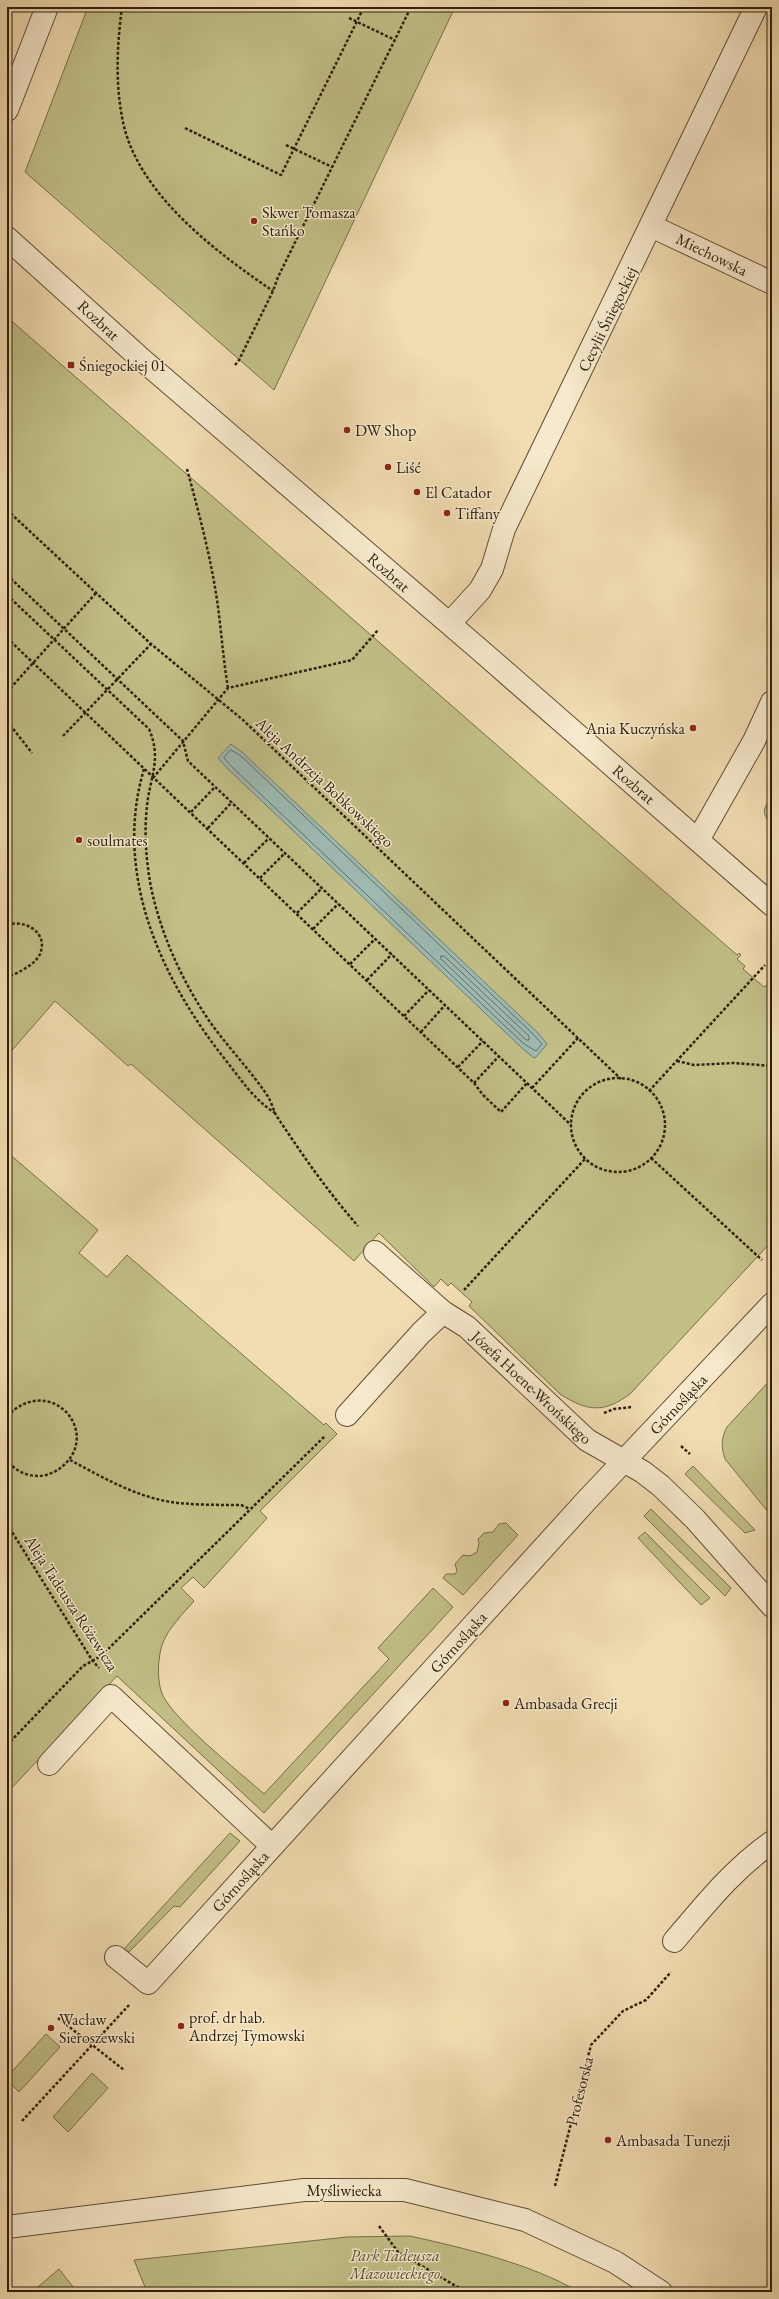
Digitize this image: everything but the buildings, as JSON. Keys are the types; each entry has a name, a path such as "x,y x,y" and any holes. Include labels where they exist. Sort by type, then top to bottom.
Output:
{"street":[{"path":"7,110 47,7"},
{"name":"Cecylii Śniegockiej","path":"450,623 480,590 492,569 504,529 756,7"},
{"name":"Miechowska","path":"651,226 772,283"},
{"name":"Rozbrat","path":"7,238 139,357 450,623 772,905"},
{"path":"698,840 754,741 772,702"},
{"name":"Józefa Hoene-Wrońskiego","path":"375,1252 443,1312 467,1327 587,1440 625,1461 660,1486 695,1519 772,1606"},
{"name":"Górnośląska","path":"116,1957 148,1983 625,1461 772,1304"},
{"path":"347,1415 421,1333 443,1312"},
{"path":"49,1764 111,1696 272,1846"},
{"path":"674,1941 729,1876 751,1857 772,1842"},
{"name":"Myśliwiecka","path":"7,2227 304,2190 405,2190 525,2220 615,2262 661,2292"}],"path":[{"path":"122,7 118,44 118,85 123,123 137,161 149,181 184,221 273,291"},
{"path":"185,128 281,175 364,7"},
{"path":"235,364 239,360 273,291 278,277 411,7"},
{"path":"349,18 395,40"},
{"path":"286,145 332,167"},
{"path":"187,469 207,547 219,615 222,655 228,688"},
{"name":"Aleja Andrzeja Bobkowskiego","path":"7,510 151,644 218,701 243,720 621,1078 641,1085 649,1091 661,1108 664,1129 658,1149 651,1158"},
{"path":"7,575 183,741 188,761 214,787 232,802 571,1125"},
{"path":"7,692 96,593"},
{"path":"7,595 149,729 156,745 153,778 147,805 146,849 151,886 162,929 192,993 210,1022 268,1096 275,1113 340,1206 372,1241 375,1252"},
{"path":"153,778 228,688 352,660 378,630"},
{"path":"7,638 458,1067 474,1083 483,1095 501,1112 527,1083"},
{"path":"63,736 151,644"},
{"path":"7,722 32,752"},
{"path":"144,769 136,796 135,848 140,892 152,936 167,972 200,1027 260,1103 275,1113"},
{"path":"190,812 214,787"},
{"path":"208,828 232,802"},
{"path":"244,863 269,838"},
{"path":"260,878 285,853"},
{"path":"297,914 322,888"},
{"path":"314,929 338,904"},
{"path":"7,925 15,923 27,924 36,931 41,942 40,954 36,960 22,970 7,977"},
{"path":"350,964 375,939"},
{"path":"367,980 392,954"},
{"path":"649,1091 765,965"},
{"path":"404,1016 429,990"},
{"path":"421,1032 445,1005"},
{"path":"532,1088 578,1038"},
{"path":"458,1067 483,1041"},
{"path":"474,1083 499,1056"},
{"path":"677,1061 694,1065 734,1063 772,1066"},
{"path":"621,1078 600,1082 582,1095 576,1103 571,1125 574,1143 585,1159 606,1171 618,1172 642,1166 651,1158 762,1260"},
{"path":"471,1283 585,1159"},
{"path":"7,1416 26,1402 49,1401 60,1406 69,1415 77,1437 70,1460 51,1474 39,1476 27,1474 17,1469 7,1459"},
{"path":"7,1745 82,1666 100,1656 347,1415"},
{"path":"678,1443 690,1454"},
{"path":"70,1460 112,1482 156,1499 178,1503 241,1505 250,1509"},
{"name":"Aleja Tadeusza Różewicza","path":"7,1524 92,1660 108,1679 111,1696"},
{"path":"769,1536 772,1539"},
{"name":"Profesorska","path":"555,2186 591,2045 623,2011 646,2000 675,1967"},
{"path":"22,2121 126,2009"},
{"path":"58,2018 124,2070"},
{"path":"379,2226 398,2252 466,2292"}],"green space":[{"path":"88,7 455,7 274,390 25,172"},
{"path":"7,317 737,955 739,953 741,955 737,959 745,966 743,969 764,987 767,985 772,989 772,1241 630,1394 621,1400 612,1405 596,1408 579,1404 560,1394 469,1306 472,1302 451,1283 448,1286 441,1279 434,1287 379,1233 354,1261 131,1064 128,1066 55,1001 7,1056"},
{"path":"772,794 772,824 764,813 764,810"},
{"path":"7,1152 98,1230 79,1253 107,1277 127,1255 324,1425 326,1423 337,1434 260,1511 267,1518 204,1588 193,1577 181,1588 194,1601 168,1633 162,1645 158,1668 161,1691 177,1715 223,1759 264,1794 389,1659 378,1648 433,1588 453,1607 264,1813 117,1676 7,1793"},
{"path":"772,1378 772,1495 768,1512 725,1459 722,1443 727,1427"},
{"path":"693,1466 755,1530 745,1533 685,1474"},
{"path":"651,1509 731,1588 725,1596 644,1516"},
{"path":"506,1523 518,1535 463,1595 443,1578 446,1574 455,1574 457,1571 455,1564 463,1555 470,1556 477,1552 479,1543 478,1539 484,1533 493,1532 499,1524"},
{"path":"645,1532 710,1598 701,1605 638,1538"},
{"path":"230,1833 240,1841 180,1907 174,1906 129,1952 124,1949"},
{"path":"46,2034 60,2047 19,2092 7,2080 7,2077"},
{"path":"92,2073 108,2088 68,2132 53,2117"},
{"name":"Park Tadeusza Mazowieckiego","path":"410,2236 453,2246 519,2265 560,2282 579,2292 360,2292 358,2289 316,2292 147,2292 134,2260 347,2237"},
{"path":"59,2269 77,2292 32,2292"}],"water":[{"path":"231,744 242,752 538,1033 547,1044 536,1057 534,1058 523,1049 227,768 218,758"}],"place":[{"name":"Skwer Tomasza Stańko","path":"254,221"},
{"name":"Śniegockiej 01","path":"71,365"},
{"name":"DW Shop","path":"347,430"},
{"name":"Liść","path":"388,467"},
{"name":"El Catador","path":"417,492"},
{"name":"Tiffany","path":"447,513"},
{"name":"Ania Kuczyńska","path":"693,728"},
{"name":"soulmates","path":"79,840"},
{"name":"Ambasada Grecji","path":"506,1703"},
{"name":"prof. dr hab. Andrzej Tymowski","path":"181,2026"},
{"name":"Wacław Sieroszewski","path":"51,2028"},
{"name":"Ambasada Tunezji","path":"608,2140"}]}
